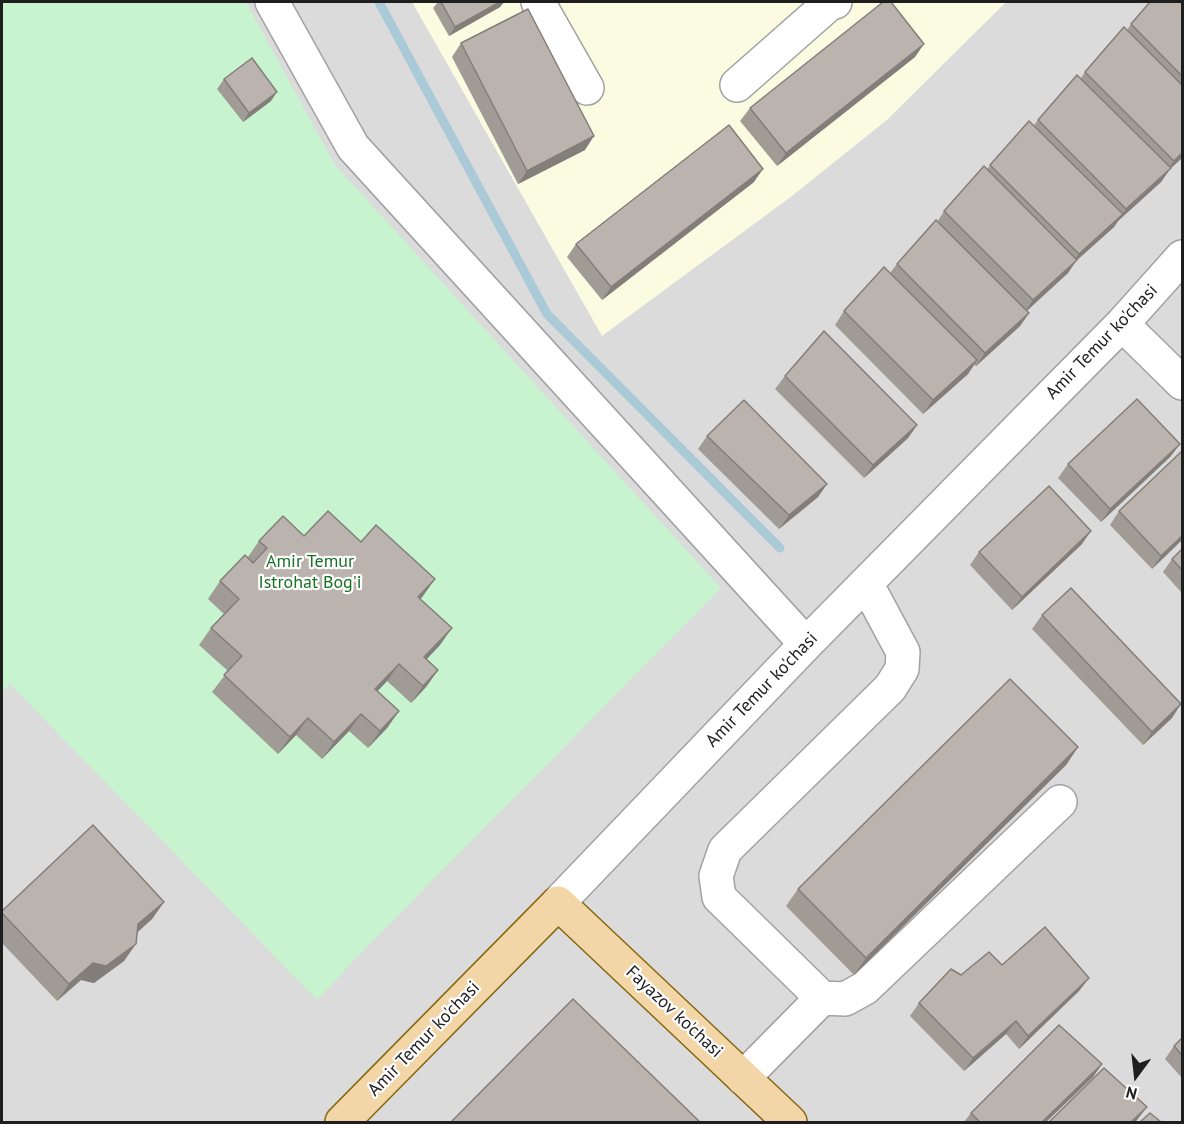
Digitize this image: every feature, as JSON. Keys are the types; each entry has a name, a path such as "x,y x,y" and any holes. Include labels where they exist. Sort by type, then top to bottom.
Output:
{"main road":[{"name":"Fayazov ko'chasi","path":"558,903 790,1122"},
{"name":"Amir Temur ko'chasi","path":"342,1122 558,903"}],"street":[{"path":"272,2 353,147 806,644"},
{"path":"538,2 587,88"},
{"path":"737,84 832,2"},
{"name":"Amir Temur ko'chasi","path":"558,903 806,644 1122,324 1182,257"},
{"path":"1122,324 1182,383"},
{"path":"866,583 903,652 902,669 890,688 725,850 716,876 719,897 822,998 845,999 865,988 1060,802"},
{"path":"743,1078 822,998"}],"shaded area":[{"path":"2,2 1182,2 1182,1122 2,1122"},
{"path":"412,2 1006,2 888,119 792,196 602,336"}],"green space":[{"name":"Amir Temur Istrohat Bog'i","path":"2,2 246,2 335,165 721,588 317,1000 10,684 2,692"}],"building":[{"path":"441,2 500,2 455,27"},
{"path":"883,2 891,2 924,44 786,153 750,108"},
{"path":"1150,2 1182,2 1182,76 1131,24"},
{"path":"528,9 594,136 527,171 461,43"},
{"path":"1124,27 1182,85 1182,153 1174,161 1085,72"},
{"path":"252,58 277,92 249,113 224,79"},
{"path":"1077,75 1171,168 1126,209 1038,120"},
{"path":"1029,121 1123,214 1079,254 990,165"},
{"path":"729,125 763,169 611,287 576,244"},
{"path":"984,166 1077,260 1033,300 944,211"},
{"path":"936,220 1029,313 985,353 897,264"},
{"path":"884,267 977,360 933,400 844,311"},
{"path":"824,331 917,425 873,465 785,376"},
{"path":"1137,399 1180,444 1110,509 1068,464"},
{"path":"744,400 827,484 789,515 707,436"},
{"path":"1182,451 1182,536 1161,556 1119,511"},
{"path":"1049,486 1091,531 1022,597 979,552"},
{"path":"328,511 361,542 376,525 435,579 418,597 452,628 424,657 438,670 423,686 399,664 375,689 399,711 380,731 361,714 334,742 308,718 290,737 224,675 242,656 211,628 239,599 220,581 245,555 253,563 267,548 259,541 283,516 304,536"},
{"path":"1182,549 1182,570 1172,559"},
{"path":"1071,588 1181,704 1152,732 1042,615"},
{"path":"1010,679 1078,747 866,958 798,889"},
{"path":"93,825 164,902 138,924 136,944 106,966 93,963 69,984 2,911"},
{"path":"1045,927 1089,978 1028,1036 1016,1021 973,1058 919,1003 951,969 961,975 989,952 1002,965"},
{"path":"573,999 700,1122 451,1122"},
{"path":"1059,1025 1102,1064 1042,1122 980,1122 971,1113"},
{"path":"1182,1038 1182,1055 1174,1046"},
{"path":"1104,1068 1147,1107 1131,1122 1049,1122"},
{"path":"1150,1113 1161,1122 1140,1122"}],"waterway":[{"path":"379,2 547,314 780,548"}]}
